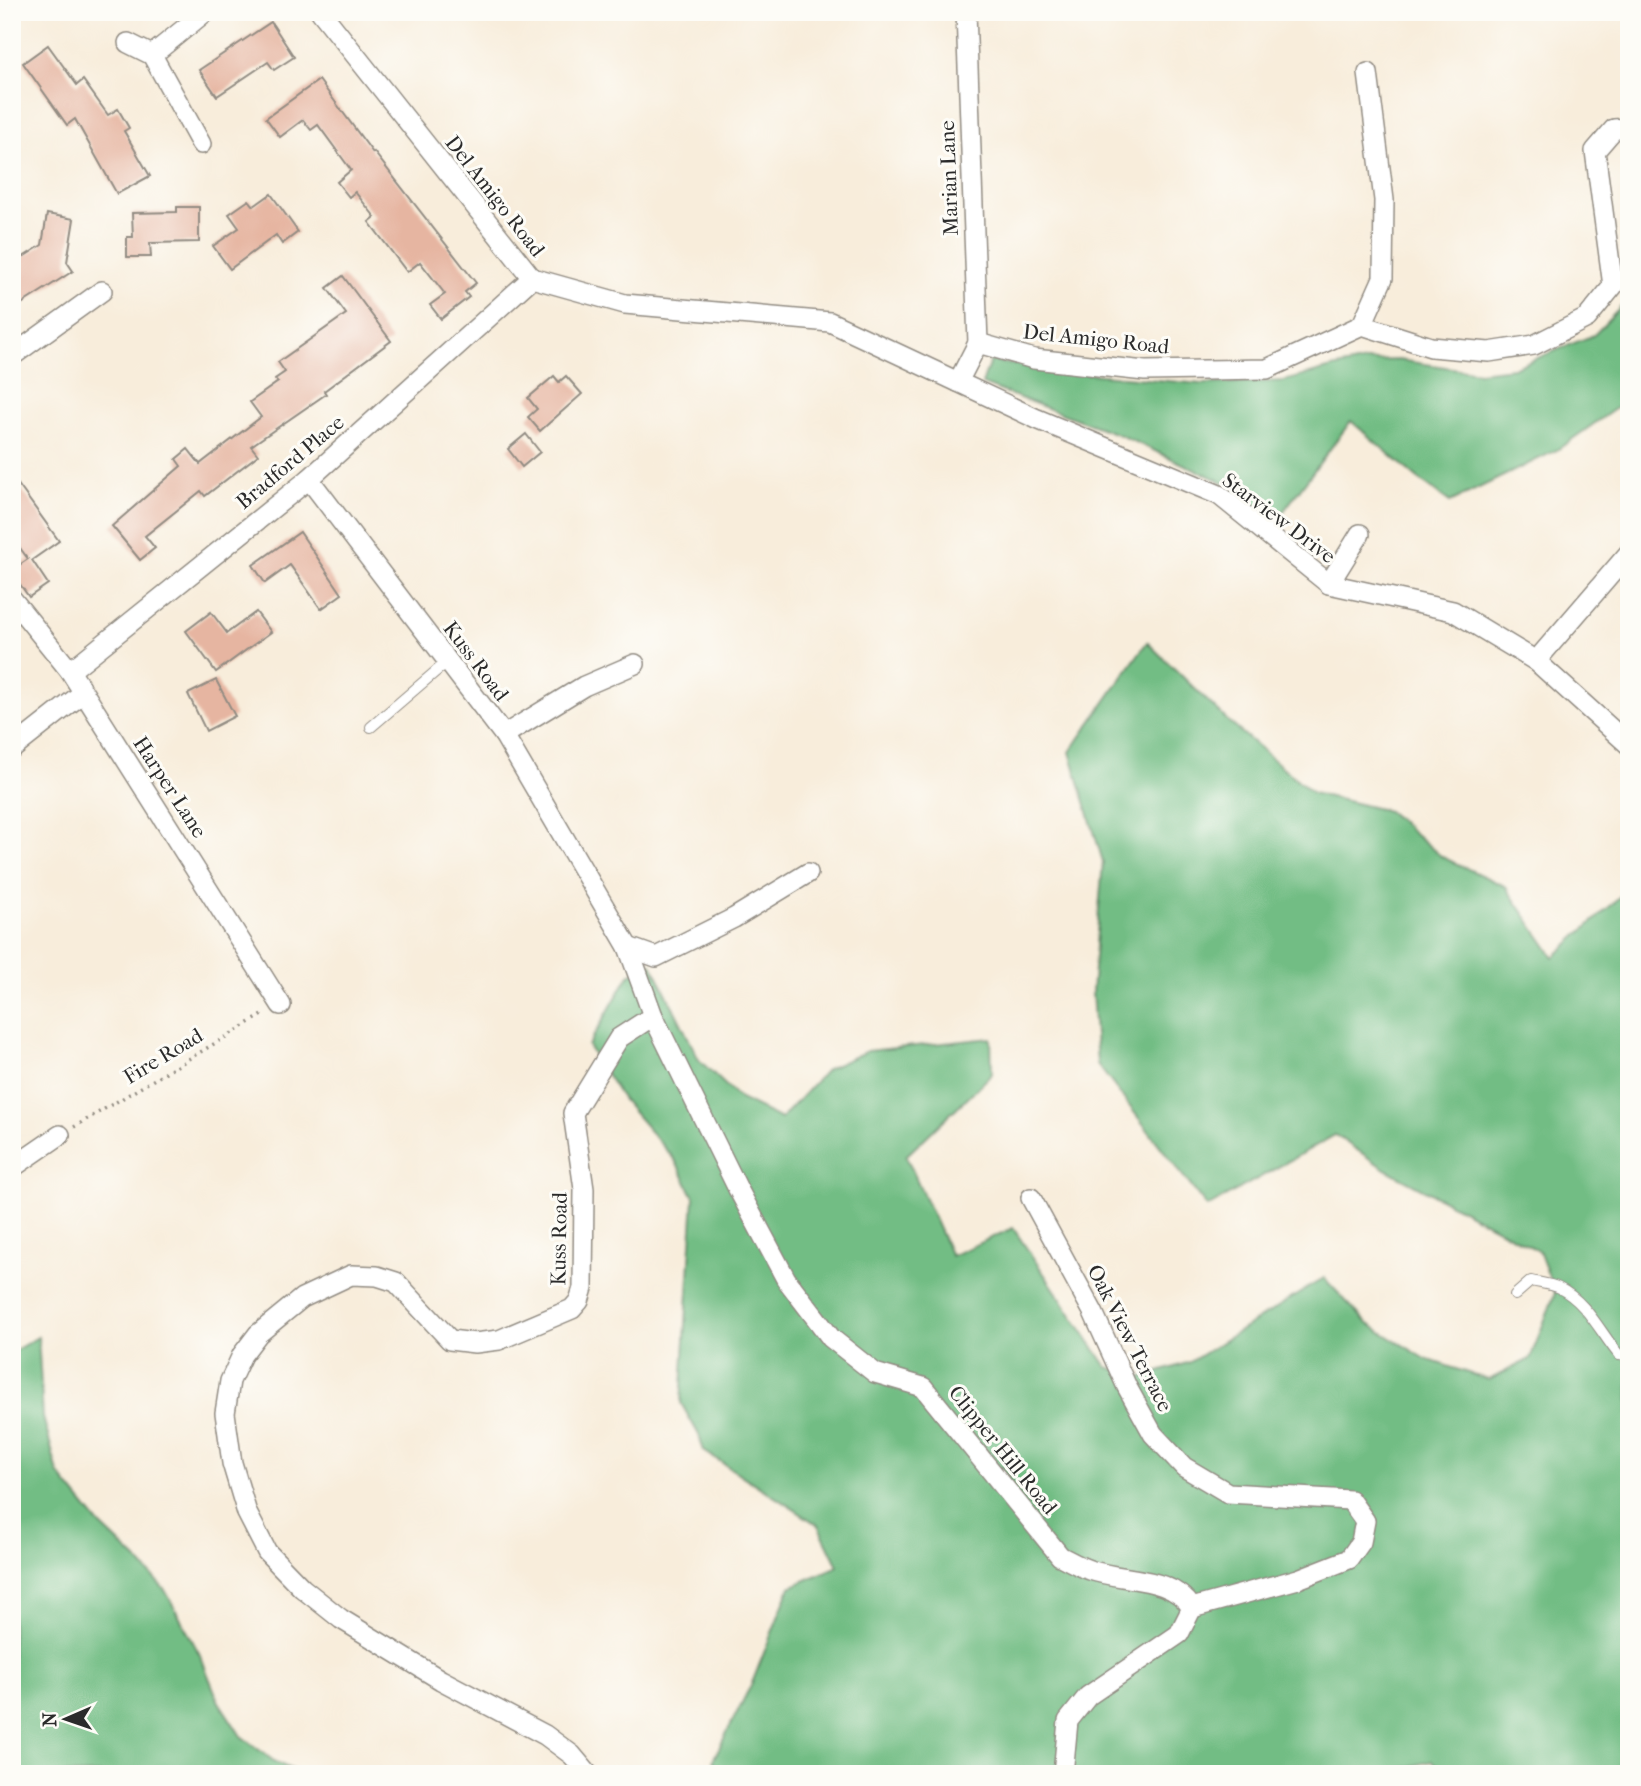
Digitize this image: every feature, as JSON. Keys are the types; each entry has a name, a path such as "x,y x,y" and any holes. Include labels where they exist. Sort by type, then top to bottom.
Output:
{"street":[{"path":"152,55 205,12"},
{"name":"Del Amigo Road","path":"321,12 532,278 625,304 830,322 958,382"},
{"name":"Marian Lane","path":"966,12 978,343"},
{"path":"128,43 152,55 201,144"},
{"path":"1368,73 1384,200 1383,278 1362,325 1431,347 1489,352 1534,345 1587,318 1613,286 1595,151 1614,129 1629,128"},
{"name":"Bradford Place","path":"70,671 309,479 532,278"},
{"path":"12,356 102,290"},
{"name":"Del Amigo Road","path":"978,343 1034,359 1145,371 1267,369 1362,325"},
{"path":"958,382 978,343"},
{"name":"Starview Drive","path":"958,382 1037,419 1219,495 1329,584 1453,611 1536,661 1629,745"},
{"name":"Kuss Road","path":"309,479 504,735 628,947 653,1016 619,1038 573,1113 584,1189 583,1288 579,1301 572,1309 499,1340 475,1343 450,1340 397,1282 377,1276 351,1275 302,1298 258,1334 242,1355 230,1381 225,1413 232,1463 247,1513 267,1552 302,1588 341,1619 441,1680 545,1735 572,1755 588,1774"},
{"path":"1329,584 1360,534"},
{"path":"1536,661 1629,553"},
{"name":"Harper Lane","path":"12,598 70,671 281,1004"},
{"path":"504,735 584,686 635,664"},
{"path":"12,749 83,693"},
{"path":"628,947 656,957 734,918 808,873"},
{"name":"Clipper Hill Road","path":"653,1016 738,1189 786,1279 831,1338 875,1373 923,1387 1060,1556 1091,1571 1163,1586 1186,1600 1192,1608"},
{"path":"12,1168 60,1135"},
{"name":"Oak View Terrace","path":"1031,1198 1093,1312 1127,1387 1153,1434 1184,1466 1228,1493 1350,1500 1365,1521 1361,1542 1349,1559 1298,1579 1192,1608"},
{"path":"1063,1774 1068,1721 1088,1696 1180,1634 1192,1608"}],"lane":[{"path":"371,727 448,661"},
{"path":"1515,1295 1531,1281 1559,1288 1592,1315 1607,1341 1619,1355 1629,1356"}],"path":[{"name":"Fire Road","path":"60,1135 281,1004"}],"green space":[{"path":"1623,305 1629,305 1629,399 1557,450 1450,502 1417,478 1351,421 1274,524 1227,484 1120,435 982,384 990,361 1058,371 1202,384 1284,381 1366,361 1398,360 1479,372 1513,368 1594,335"},
{"path":"1147,642 1229,722 1313,793 1388,811 1442,857 1505,886 1554,957 1629,889 1629,1774 1446,1774 1432,1761 1379,1774 718,1774 713,1760 752,1683 790,1587 838,1566 818,1525 704,1451 699,1435 681,1403 694,1197 675,1160 623,1100 588,1046 629,975 652,964 699,1060 740,1099 781,1119 827,1069 867,1051 991,1038 992,1074 906,1156 951,1256 1013,1228 1107,1367 1143,1377 1190,1362 1324,1278 1367,1323 1426,1359 1489,1380 1530,1359 1555,1293 1539,1251 1385,1169 1335,1135 1207,1207 1097,1064 1092,992 1103,862 1070,752"},
{"path":"38,1337 43,1417 58,1473 100,1525 165,1590 200,1655 219,1702 241,1736 275,1762 301,1774 12,1774 12,1352"}],"building":[{"path":"271,22 294,57 274,70 268,62 217,96 199,70"},
{"path":"48,45 77,85 83,80 108,115 118,109 129,128 124,131 150,176 117,194 75,119 67,125 23,63"},
{"path":"319,80 476,283 465,292 469,297 441,319 430,305 445,294 420,262 407,272 369,222 375,217 355,192 349,197 337,182 351,170 318,125 311,130 303,120 280,137 266,118"},
{"path":"271,194 298,232 282,244 276,235 230,269 213,246 239,228 229,214 249,200 254,206"},
{"path":"177,207 199,207 199,242 150,243 151,257 127,257 127,237 133,237 132,213 177,212"},
{"path":"47,214 74,219 67,262 73,271 12,310 12,264 42,245"},
{"path":"343,276 391,341 324,391 326,394 251,446 258,455 205,496 201,491 145,536 155,548 140,560 112,526 181,466 176,459 188,449 200,464 261,417 250,402 278,382 275,379 285,372 278,362 346,314 327,288"},
{"path":"554,376 559,382 566,376 582,394 540,431 528,417 537,409 528,398"},
{"path":"526,434 540,452 522,467 508,449"},
{"path":"12,476 59,541 32,560 48,584 29,597 12,573 12,570 28,559 12,537"},
{"path":"300,532 342,594 321,609 290,565 265,583 253,565"},
{"path":"211,612 227,633 256,612 271,632 216,672 186,631"},
{"path":"216,680 235,716 206,731 188,694"}]}
